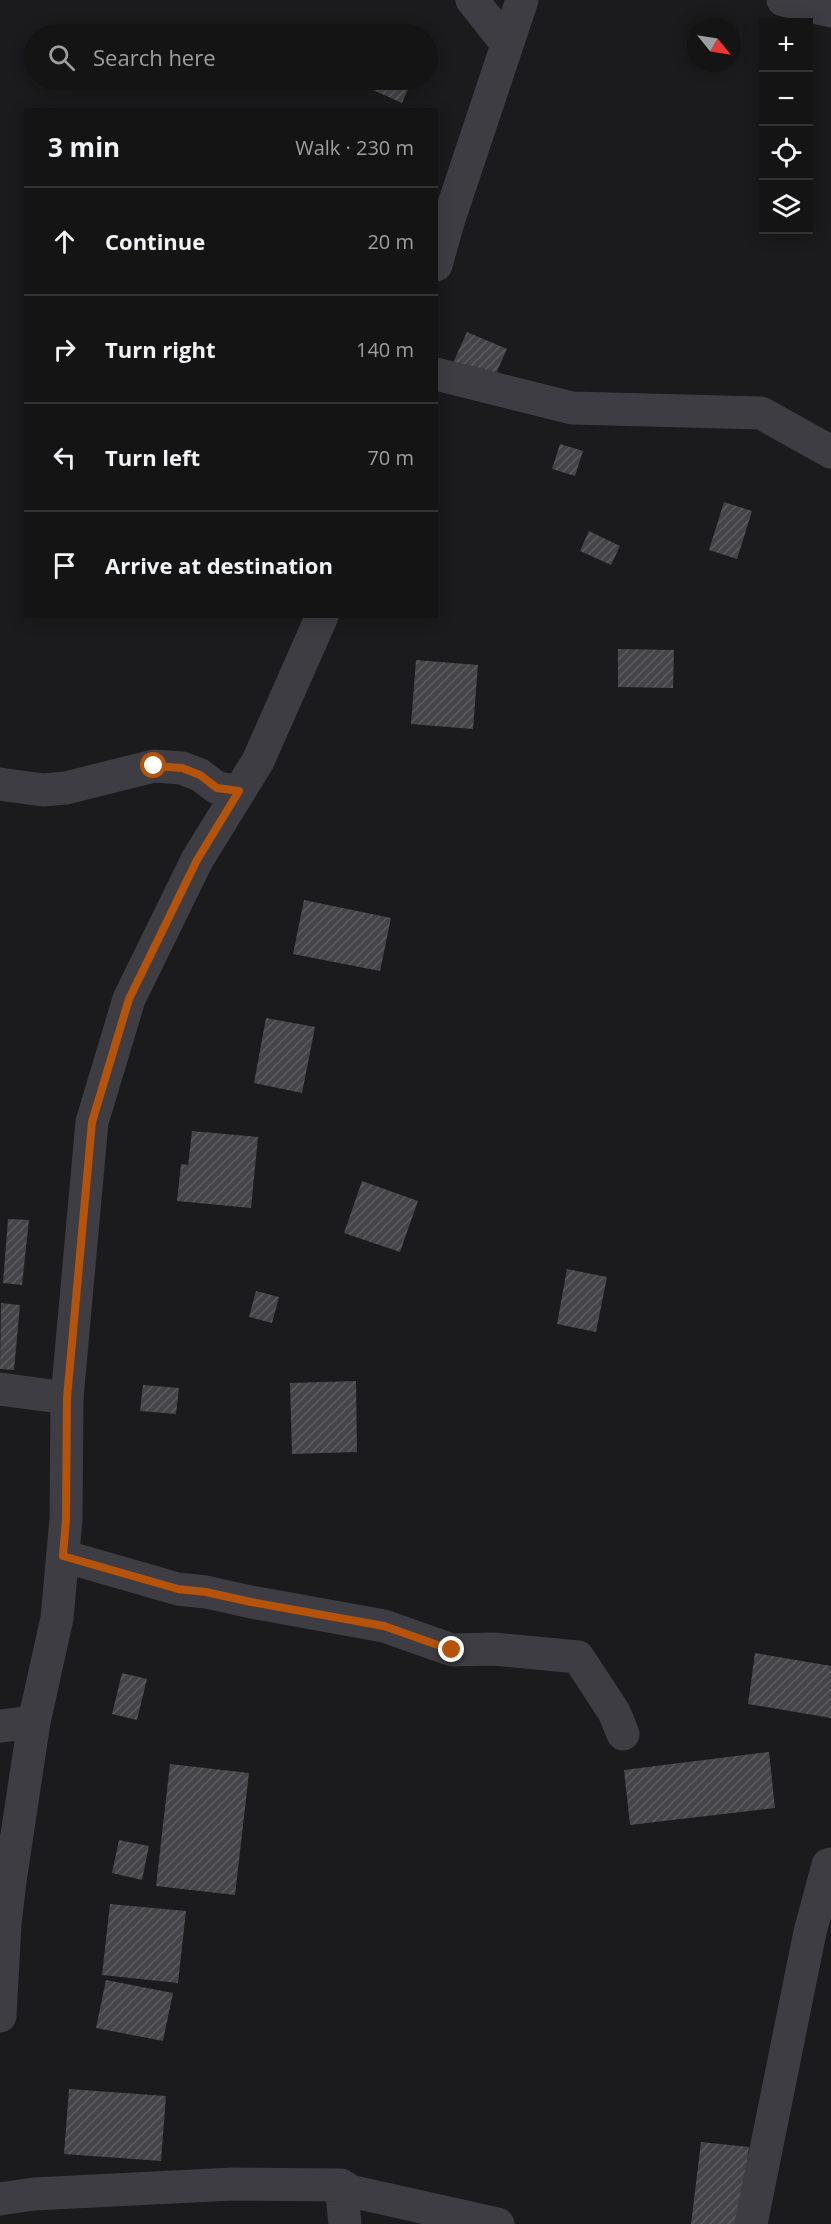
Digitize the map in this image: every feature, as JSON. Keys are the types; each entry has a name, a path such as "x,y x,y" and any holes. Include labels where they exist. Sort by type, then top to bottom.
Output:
{"street":[{"path":"472,0 507,44"},
{"path":"438,258 522,0"},
{"path":"783,0 831,11"},
{"path":"438,374 572,408 760,413 831,452"},
{"path":"0,2016 5,1924 34,1722 57,1618 66,1519 67,1398 92,1122 129,999 197,860 258,761 321,618"},
{"path":"0,784 43,790 66,788 154,766 182,768 200,775 217,788 239,791"},
{"path":"0,1389 67,1398"},
{"path":"63,1556 178,1589 206,1592 384,1626 452,1650 493,1649 578,1657 615,1712 623,1734"},
{"path":"0,1726 34,1722"},
{"path":"751,2224 810,1932 828,1864 831,1864"},
{"path":"0,2199 34,2194 222,2185 341,2185 350,2191 498,2224"},
{"path":"341,2185 345,2224"}],"building":[{"path":"373,90 408,90 402,103"},
{"path":"467,332 507,349 493,380 453,363"},
{"path":"560,444 583,451 575,476 552,469"},
{"path":"724,502 752,511 737,559 709,550"},
{"path":"589,531 620,546 611,565 580,551"},
{"path":"618,649 674,650 673,688 618,687"},
{"path":"416,660 478,665 473,729 411,724"},
{"path":"304,900 391,918 380,971 293,954"},
{"path":"266,1018 315,1027 302,1093 254,1083"},
{"path":"192,1131 258,1137 251,1208 177,1201 181,1164 188,1165"},
{"path":"362,1181 418,1201 400,1252 344,1233"},
{"path":"8,1219 29,1220 22,1285 3,1283"},
{"path":"567,1269 607,1277 596,1332 557,1324"},
{"path":"256,1291 279,1297 272,1323 249,1317"},
{"path":"1,1303 20,1305 14,1370 0,1369"},
{"path":"356,1381 357,1452 292,1454 290,1383"},
{"path":"143,1385 179,1388 176,1414 140,1411"},
{"path":"755,1653 831,1666 831,1718 748,1704"},
{"path":"122,1673 147,1679 137,1720 112,1714"},
{"path":"769,1752 775,1808 630,1825 624,1770"},
{"path":"170,1764 249,1773 235,1895 156,1886"},
{"path":"119,1840 149,1846 142,1880 112,1873"},
{"path":"110,1904 186,1911 178,1983 102,1975"},
{"path":"106,1980 173,1993 163,2041 96,2028"},
{"path":"69,2089 166,2096 161,2161 64,2154"},
{"path":"701,2142 749,2147 739,2224 691,2224"}],"route":[{"path":"154,766 182,768 200,775 217,788 239,791 197,860 129,999 92,1122 67,1398 66,1519 63,1556 178,1589 206,1592 384,1626 452,1650"}]}
